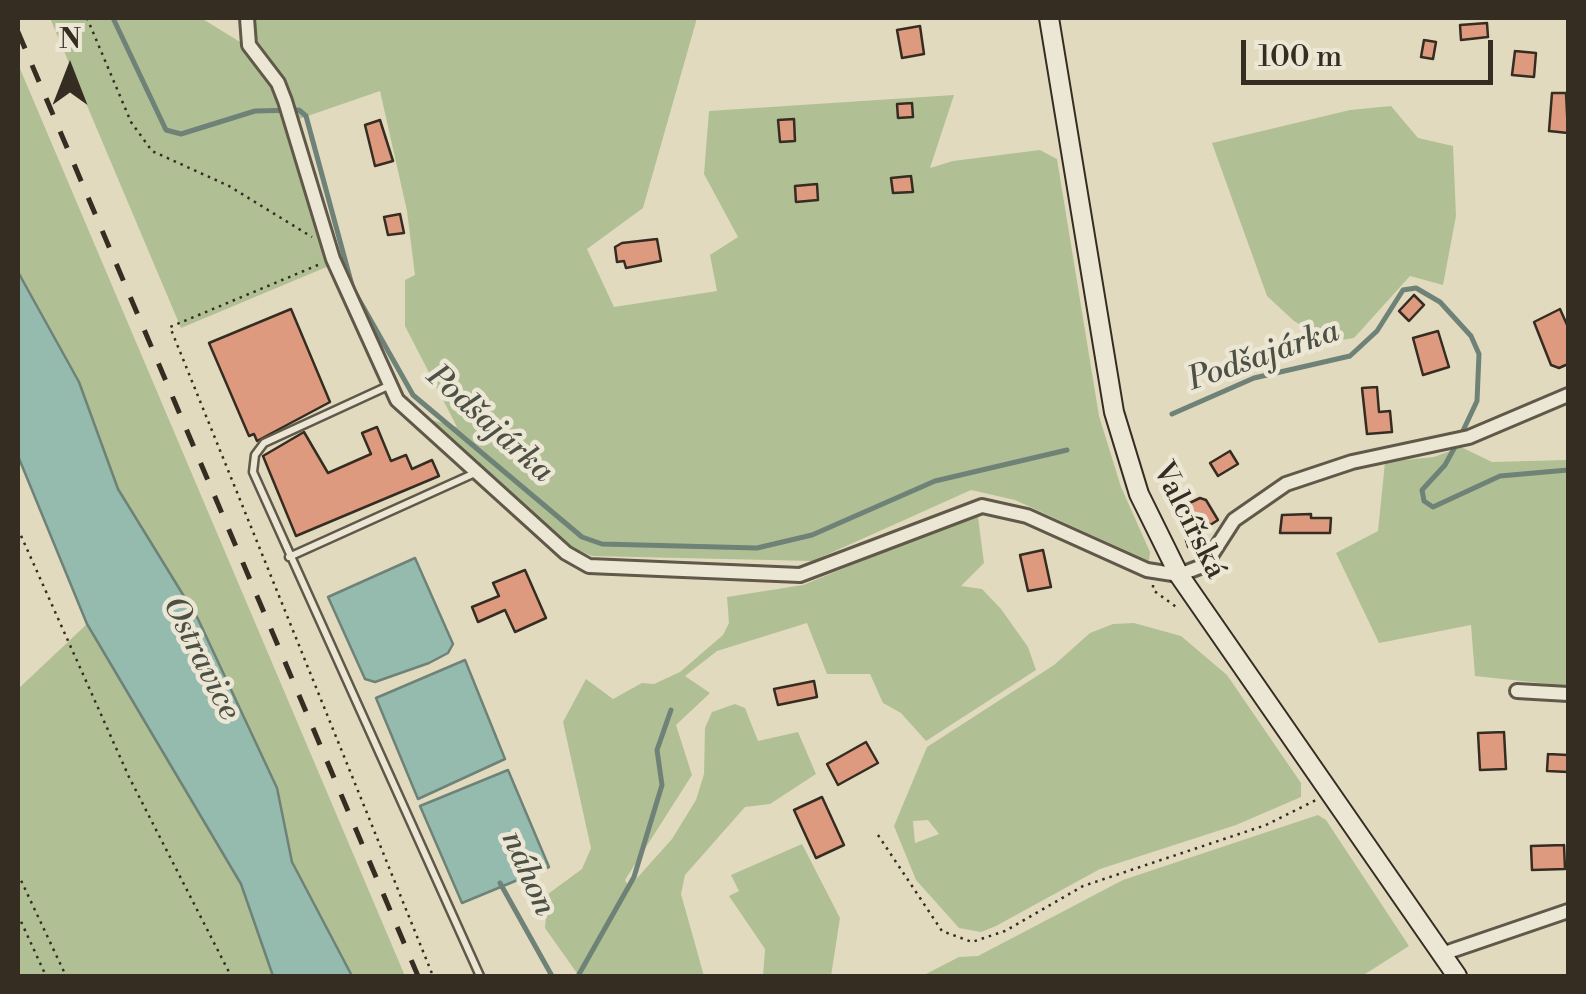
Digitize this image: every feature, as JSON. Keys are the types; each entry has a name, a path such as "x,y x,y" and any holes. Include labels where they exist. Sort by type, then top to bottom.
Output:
{"main road":[{"name":"Valcířská","path":"1049,18 1114,412 1139,494 1180,576 1457,976"}],"street":[{"path":"247,18 250,45 278,83 328,241 390,386 408,412 566,552 589,566 800,575 982,506 1028,516 1153,571 1180,576 1205,565 1234,520 1286,484 1352,462 1469,437 1568,395"},
{"path":"1517,692 1568,694"},
{"path":"1442,954 1568,911"}],"lane":[{"path":"390,386 258,448 253,463 255,482 480,976"},
{"path":"289,557 476,473"}],"path":[{"path":"88,18 131,122 152,151 229,186 305,234 328,241"},
{"path":"18,529 129,776 232,976"},
{"path":"1153,571 1153,590 1180,610"},
{"path":"878,835 942,931 972,942 1005,931 1083,886 1266,825 1331,793"},
{"path":"18,874 66,976"},
{"path":"18,916 46,976"}],"green space":[{"path":"50,18 201,18 245,45 273,85 288,121 329,266 181,328"},
{"path":"251,18 697,18 643,208 587,249 614,307 717,291 710,255 738,237 704,174 709,111 954,95 930,168 953,161 1040,150 1057,159 1099,416 1121,487 1150,552 1149,561 1015,500 971,490 813,561 592,556 569,546 425,418 457,427 405,326 405,280 415,275 407,211 380,91 299,119 284,84 254,42"},
{"path":"18,64 405,976 352,976 292,862 277,788 198,619 118,489 79,382 18,272"},
{"path":"1391,106 1418,138 1453,146 1456,216 1443,285 1410,276 1354,338 1329,342 1294,321 1267,296 1212,143 1350,110"},
{"path":"1461,447 1492,462 1568,460 1568,686 1475,676 1471,625 1379,643 1336,553 1378,531 1385,462 1434,457"},
{"path":"978,517 984,563 961,586 982,589 1001,609 1028,647 1036,670 926,741 901,713 883,703 870,674 827,674 807,623 717,651 685,676 710,693 676,725 692,775 625,880 629,887 672,839 696,800 704,774 705,728 712,712 735,704 745,708 758,741 798,732 816,774 770,804 745,807 685,875 681,894 704,976 579,976 545,928 548,894 582,869 591,848 563,722 586,679 613,699 642,683 654,684 680,672 723,635 729,623 727,597 803,585"},
{"path":"1134,623 1181,636 1227,675 1301,783 1301,797 1236,825 1100,869 981,932 959,928 916,880 894,826 927,747 1054,665 1090,633 1113,624","holes":["928,820 939,834 915,843 913,821"]},
{"path":"87,624 241,884 273,976 18,976 18,689"},
{"path":"1318,815 1326,820 1409,946 1362,976 922,976 959,957 978,956 1123,880"},
{"path":"802,844 840,918 831,976 763,976 765,949 729,896 739,891 731,875"}],"water":[{"name":"Ostravice","path":"18,272 79,382 118,489 198,619 277,788 292,862 352,976 273,976 241,884 87,624 18,456"},
{"path":"415,558 453,644 448,653 429,663 375,682 365,679 328,597"},
{"path":"465,660 505,759 418,799 376,698"},
{"path":"508,770 549,867 462,903 420,806"}],"building":[{"path":"1487,23 1488,37 1461,40 1460,25"},
{"path":"920,26 924,54 902,58 897,30"},
{"path":"1424,40 1436,42 1433,59 1421,57"},
{"path":"1515,51 1536,53 1534,77 1512,75"},
{"path":"1552,93 1566,93 1568,133 1549,131"},
{"path":"912,103 913,117 898,118 897,104"},
{"path":"794,119 795,141 780,142 778,120"},
{"path":"380,120 393,161 375,166 365,125"},
{"path":"911,176 913,192 893,193 891,178"},
{"path":"817,184 818,200 796,202 795,186"},
{"path":"400,214 404,233 388,235 384,217"},
{"path":"657,239 661,261 626,268 624,261 617,262 615,247"},
{"path":"1414,295 1424,305 1409,321 1399,311"},
{"path":"291,309 330,402 257,441 254,434 249,436 209,343"},
{"path":"1560,309 1568,327 1568,364 1559,368 1551,365 1534,322"},
{"path":"1438,331 1449,367 1423,375 1413,338"},
{"path":"1377,387 1379,412 1390,411 1392,432 1367,434 1362,388"},
{"path":"377,427 391,461 406,455 412,469 432,460 439,476 296,536 263,456 304,432 328,473 371,454 362,433"},
{"path":"1230,451 1238,464 1218,476 1210,463"},
{"path":"1200,498 1206,500 1218,520 1196,534 1188,547 1177,509"},
{"path":"1311,514 1311,518 1331,518 1330,533 1280,533 1282,515"},
{"path":"1043,550 1051,587 1028,591 1020,555"},
{"path":"525,570 546,618 515,632 505,610 478,622 472,607 499,596 493,583"},
{"path":"814,681 817,697 778,705 774,689"},
{"path":"1504,732 1506,769 1480,770 1478,733"},
{"path":"866,742 878,763 838,785 827,764"},
{"path":"1548,754 1568,755 1568,772 1547,771"},
{"path":"822,797 844,845 816,858 794,810"},
{"path":"1564,845 1565,869 1532,870 1531,846"}],"waterway":[{"name":"Podšajárka","path":"113,18 166,130 181,134 255,111 299,110 306,116 353,289 413,395 582,537 602,544 757,548 812,535 935,481 1067,450"},
{"name":"Podšajárka","path":"1172,414 1254,378 1350,356 1377,331 1403,290 1416,288 1440,302 1471,336 1479,354 1477,401 1461,435"},
{"name":"Podšajárka","path":"1456,445 1445,465 1422,490 1424,501 1433,507 1500,476 1568,470"},
{"path":"578,976 634,877 662,785 657,750 671,710"},
{"name":"náhon","path":"500,883 552,976"}],"railway":[{"path":"18,32 418,976"}]}
